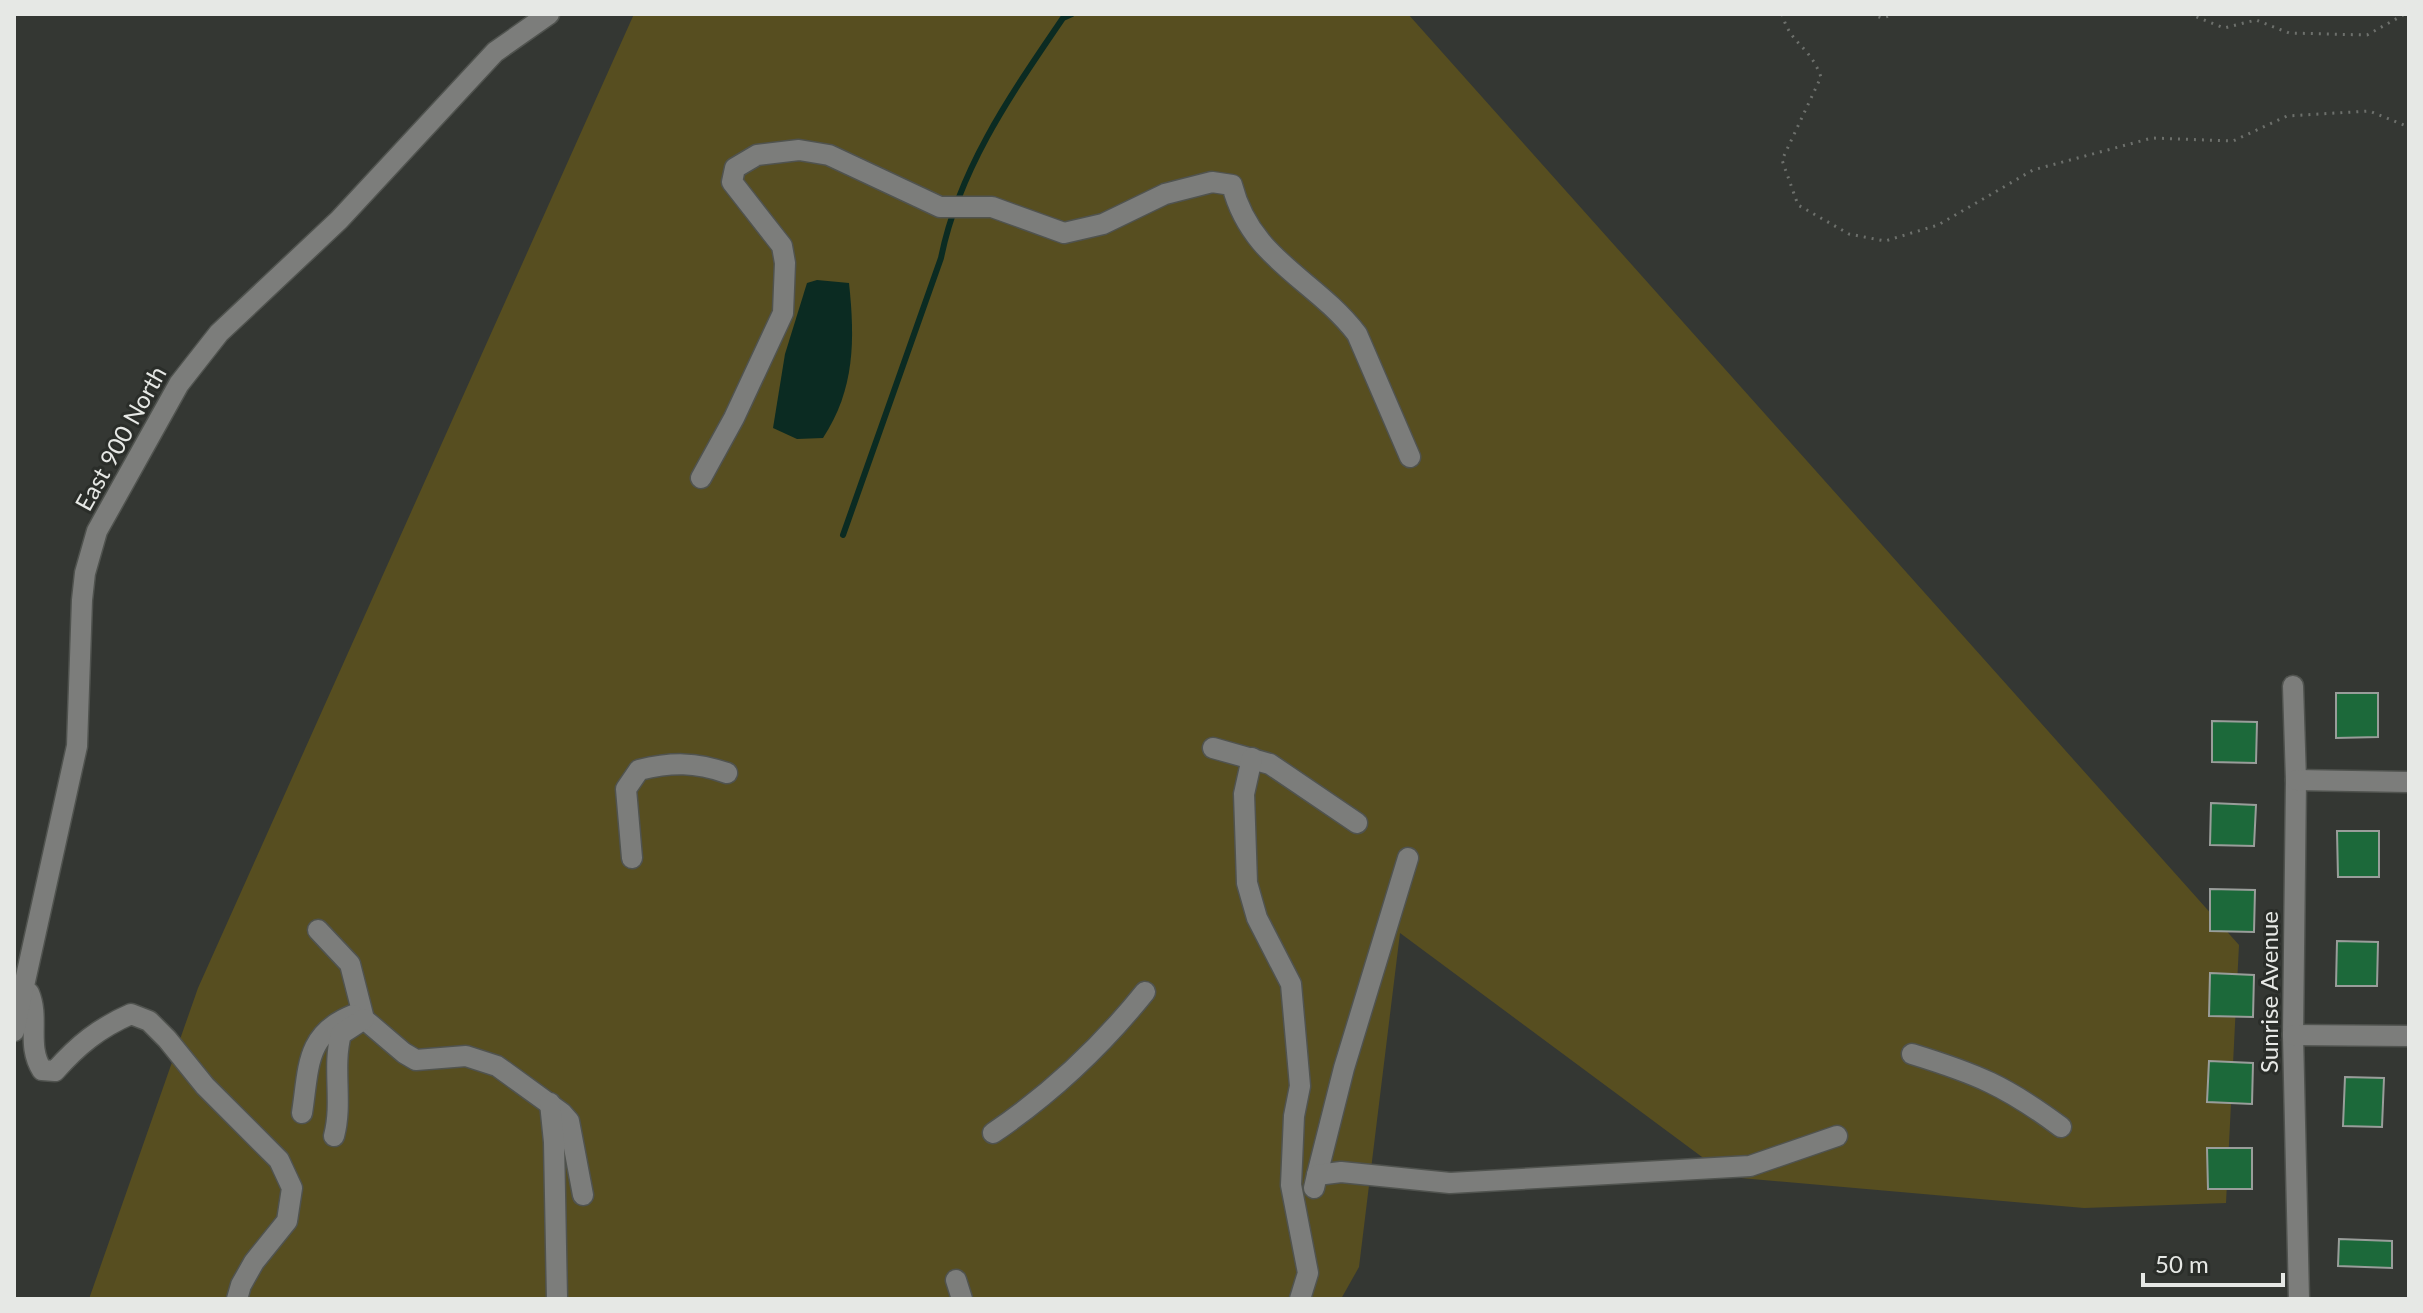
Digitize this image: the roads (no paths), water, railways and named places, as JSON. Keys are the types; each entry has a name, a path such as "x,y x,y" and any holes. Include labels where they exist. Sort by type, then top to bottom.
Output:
{"street":[{"name":"East 900 North","path":"14,1031 18,989 77,746 82,600 85,573 97,531 179,384 211,342 339,220 474,72 524,29 549,14"},
{"path":"701,478 734,418 783,313 785,263 782,246 732,182 735,168 757,155 799,150 829,155 940,207 992,207 1064,233 1103,224 1165,194 1212,182 1232,185 1237,205 1258,243 1345,318 1357,334 1410,457"},
{"name":"Sunrise Avenue","path":"2293,686 2296,780 2293,1035 2299,1299"},
{"path":"1213,748 1270,764 1357,823"},
{"path":"1252,758 1244,794 1247,883 1257,918 1291,984 1300,1086 1294,1116 1291,1185 1308,1273 1300,1299"},
{"path":"632,858 626,789 639,770 667,763 698,763 727,773"},
{"path":"2296,780 2409,782"},
{"path":"1408,858 1344,1068 1316,1182 1341,1172 1450,1183 1750,1166 1837,1136"},
{"path":"318,930 350,964 363,1016 416,1060 466,1056 497,1066 550,1103 569,1121 583,1195"},
{"path":"18,989 29,993 33,1003 32,1056 42,1070 55,1071 83,1040 131,1014 149,1021 205,1086 279,1160 292,1188 287,1221 254,1262 237,1299"},
{"path":"993,1133 1043,1099 1087,1060 1145,992"},
{"path":"302,1113 314,1046 327,1027 363,1016"},
{"path":"334,1136 340,1116 336,1054 341,1034 363,1016"},
{"path":"2293,1035 2409,1036"},
{"path":"1912,1054 1975,1073 2015,1093 2061,1127"},
{"path":"550,1103 557,1299"}],"waterway":[{"path":"843,535 941,258 960,193 990,132 1025,74 1063,18 1072,14"}]}
